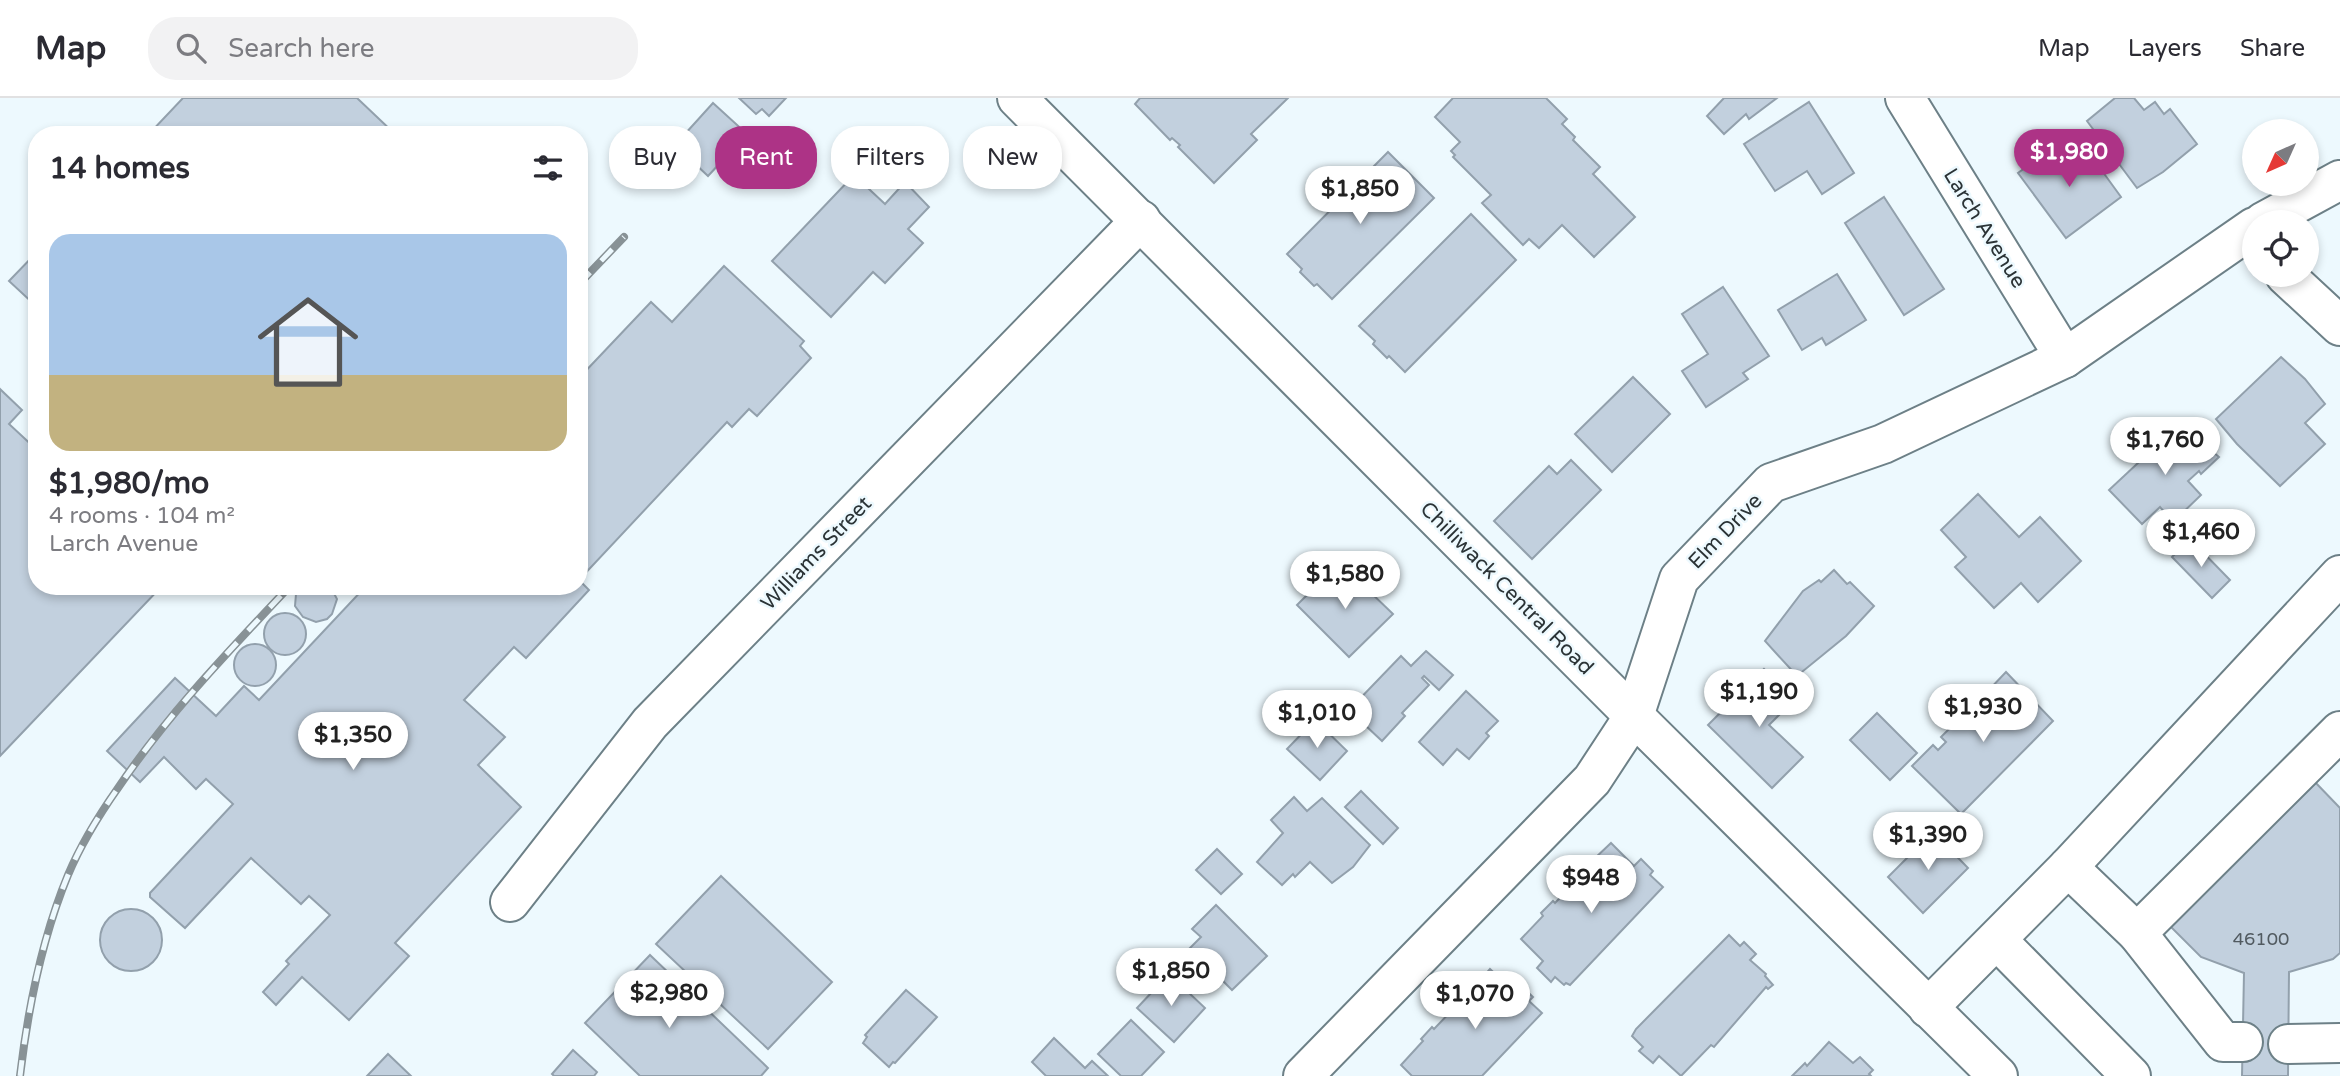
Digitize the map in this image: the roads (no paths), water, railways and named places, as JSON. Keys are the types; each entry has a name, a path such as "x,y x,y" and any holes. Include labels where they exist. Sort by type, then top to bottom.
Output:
{"street":[{"name":"Chilliwack Central Road","path":"1017,98 1998,1076"},
{"name":"Larch Avenue","path":"1905,98 2066,358"},
{"name":"Elm Drive","path":"2290,210 2340,180"},
{"name":"Williams Street","path":"510,901 650,723 1141,220"},
{"name":"Elm Drive","path":"1303,1076 1592,780 1634,716 1679,579 1771,483 1883,444 2066,358 2242,239"},
{"path":"2299,287 2340,326"},
{"path":"1928,1008 2332,599"},
{"path":"2137,933 2340,731"},
{"path":"2068,867 2137,933 2223,1042 2243,1042"},
{"path":"1997,940 2131,1076"},
{"path":"2288,1044 2340,1043"}],"railway":[{"path":"588,275 624,237"},
{"path":"20,1076 27,1025 43,948 73,863 97,819 157,734 282,595"}]}
